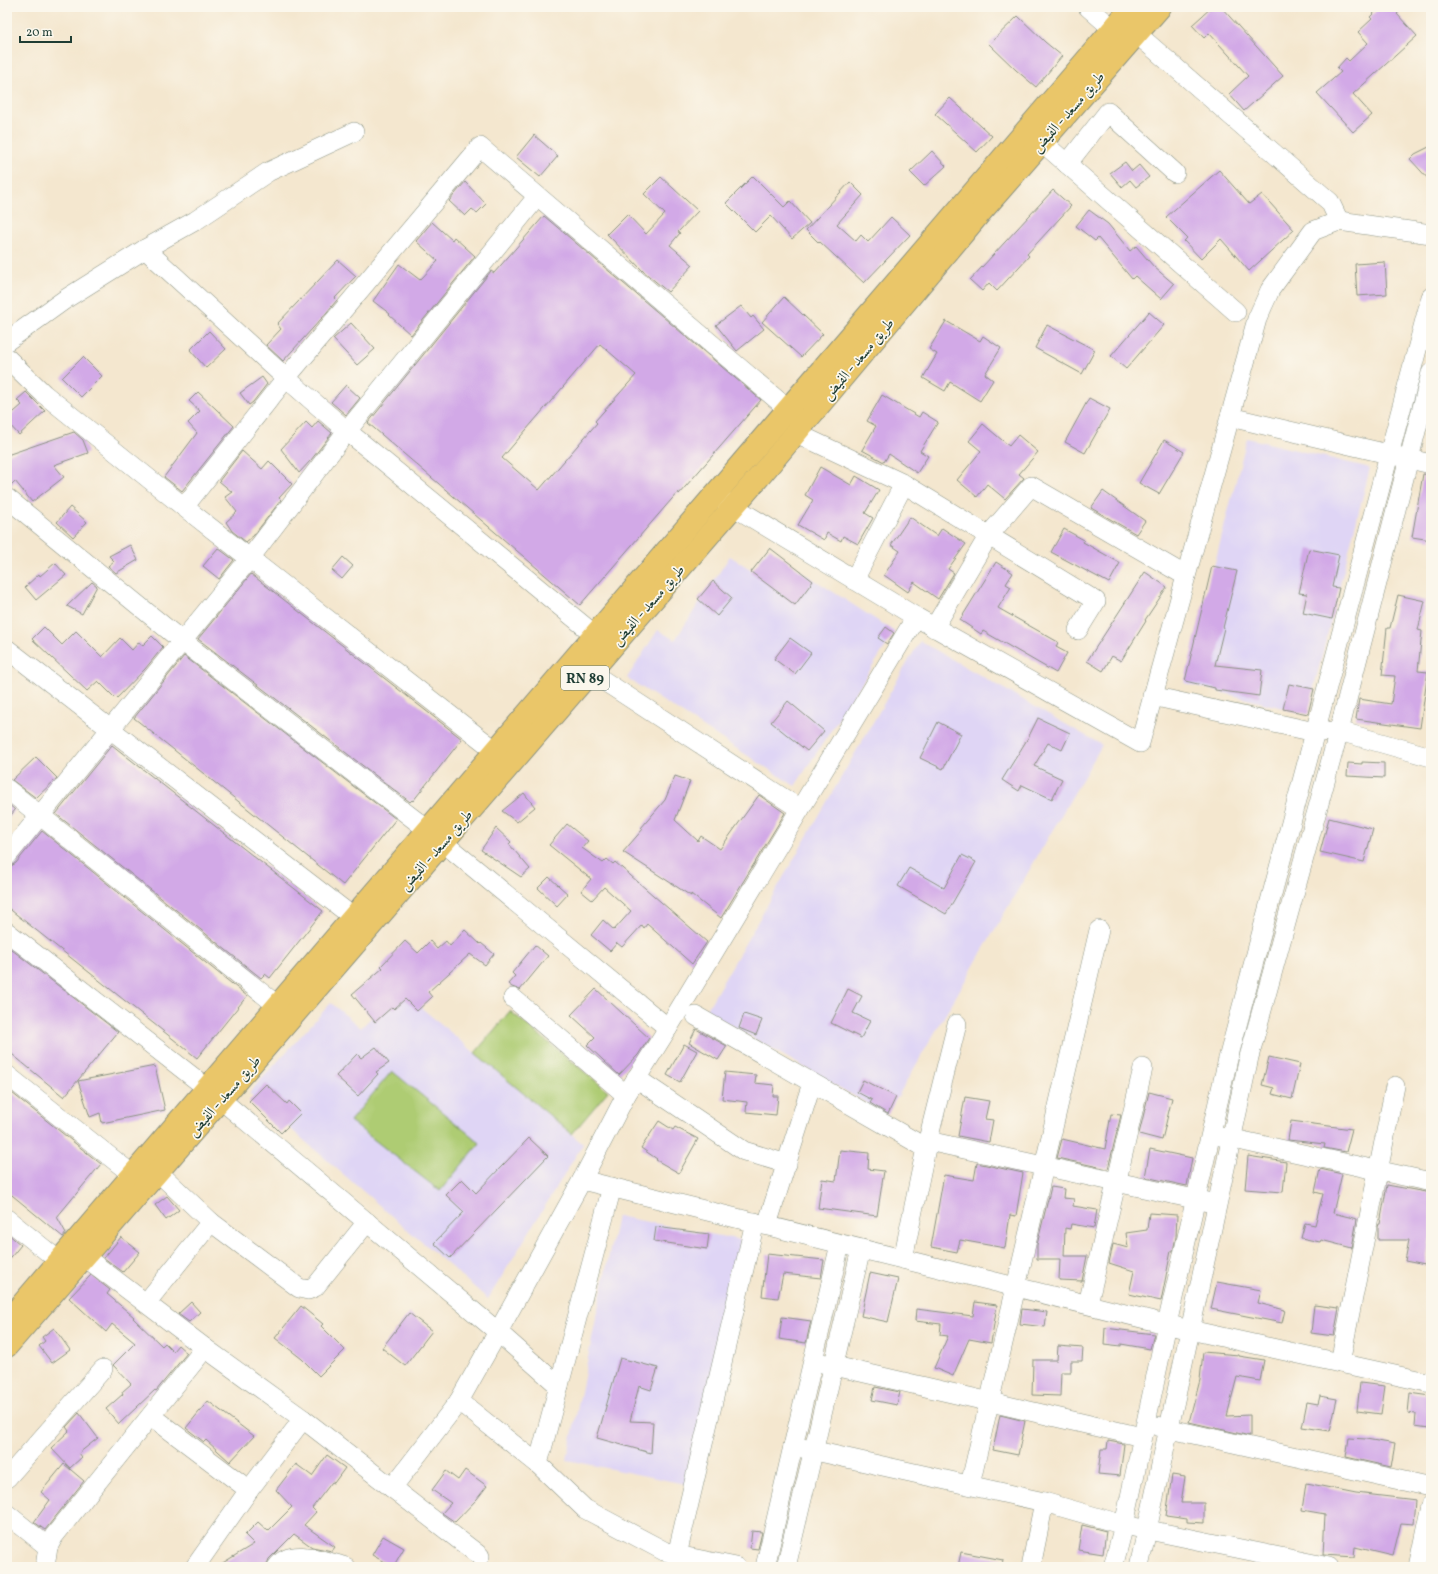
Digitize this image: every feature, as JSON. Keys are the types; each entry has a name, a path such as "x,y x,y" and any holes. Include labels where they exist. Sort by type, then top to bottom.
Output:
{"main road":[{"name":"طريق مسعد - الفيض","path":"7,1346 72,1255 133,1175 214,1094 582,666 595,635 1132,7"},
{"name":"طريق مسعد - الفيض","path":"7,1322 72,1255 158,1172 278,1006 353,917 435,836 496,751 582,666 733,507 980,213 1160,7"}],"street":[{"path":"1088,7 1113,29"},
{"path":"1137,34 1330,202 1339,221"},
{"path":"1068,164 1108,112 1175,173"},
{"path":"7,341 67,298 145,249 195,221 268,172 354,132"},
{"path":"1042,142 1236,312"},
{"path":"184,507 286,378 480,147 788,409"},
{"path":"7,856 250,558 347,431 537,197"},
{"path":"714,495 934,628 1140,743 1257,319 1270,290 1313,231 1339,221 1431,234"},
{"path":"145,249 286,378 347,431 595,635"},
{"path":"1113,1567 1124,1525 1167,1324 1228,1059 1431,297"},
{"path":"7,358 44,394 184,507 496,751"},
{"path":"1139,1567 1249,1057 1339,731 1431,373"},
{"path":"1230,418 1431,464"},
{"path":"796,433 904,484 1096,601 1078,630"},
{"path":"854,580 904,484"},
{"path":"934,628 989,536 1031,486 1186,576"},
{"path":"7,498 182,641 435,836 668,1028"},
{"path":"392,1488 459,1401 582,1180 626,1095 916,617"},
{"path":"7,649 353,917"},
{"path":"582,666 800,809"},
{"path":"1152,696 1315,732 1339,731 1431,757"},
{"path":"7,789 278,1006"},
{"path":"970,1486 1099,930"},
{"path":"7,932 214,1094 498,1332 559,1386"},
{"path":"513,998 626,1095"},
{"path":"696,1016 812,1083 927,1145 1044,1165 1217,1204"},
{"path":"903,1259 927,1145 957,1024"},
{"path":"1088,1304 1143,1068"},
{"path":"7,1075 133,1175"},
{"path":"636,1078 744,1150 786,1164"},
{"path":"677,1555 761,1224 786,1164 812,1083"},
{"path":"1340,1363 1395,1086"},
{"path":"1211,1134 1431,1182"},
{"path":"158,1172 211,1222 303,1290 315,1287 367,1222"},
{"path":"582,1180 1190,1330 1431,1383"},
{"path":"538,1464 612,1187"},
{"path":"7,1219 72,1255 146,1303 303,1419 480,1556"},
{"path":"146,1303 211,1222"},
{"path":"765,1567 840,1244"},
{"path":"786,1567 861,1249"},
{"path":"45,1567 48,1547 65,1522 205,1348"},
{"path":"813,1361 989,1402 1144,1431 1168,1429 1431,1487"},
{"path":"7,1478 103,1369"},
{"path":"459,1401 538,1464 585,1509 664,1551 736,1567"},
{"path":"151,1416 249,1490"},
{"path":"195,1567 249,1490 303,1419"},
{"path":"793,1446 1044,1502 1124,1525 1329,1567"},
{"path":"1031,1567 1044,1502"},
{"path":"1418,1567 1431,1505"},
{"path":"7,1514 48,1547"},
{"path":"276,1567 287,1557 299,1556 346,1567"}],"shaded area":[{"path":"1247,438 1370,468 1307,714 1184,683"},
{"path":"767,549 895,632 795,786 627,678 658,630 675,640 730,556 753,571"},
{"path":"920,641 1102,745 887,1115 706,1011"},
{"path":"399,989 583,1144 488,1299 249,1093 331,1003 361,1028"},
{"path":"617,1216 741,1240 690,1485 567,1460"}],"green space":[{"path":"510,1011 608,1091 572,1134 475,1053"},
{"path":"392,1071 480,1143 440,1191 350,1121"}],"building":[{"path":"1212,7 1221,7 1283,76 1244,111 1229,94 1248,76 1209,33 1204,38 1192,25"},
{"path":"1380,7 1404,7 1397,14 1417,36 1353,94 1372,115 1353,132 1317,93 1341,72 1337,68 1346,58 1349,61 1368,43 1358,32 1372,19 1370,17"},
{"path":"1018,16 1062,56 1036,87 989,44"},
{"path":"950,98 992,136 977,152 935,114"},
{"path":"534,135 558,156 540,177 516,157"},
{"path":"1431,146 1431,182 1410,159 1415,154"},
{"path":"932,151 946,166 924,186 910,172"},
{"path":"1125,162 1132,171 1139,165 1149,177 1136,187 1130,180 1122,187 1110,173"},
{"path":"1219,170 1249,204 1262,194 1294,230 1249,271 1221,239 1201,259 1184,241 1187,238 1166,217"},
{"path":"753,176 784,207 790,201 810,223 792,239 771,216 755,232 726,203"},
{"path":"661,177 698,211 678,232 680,233 670,245 693,265 668,292 643,271 607,234 627,214 646,234 665,214 644,194"},
{"path":"465,182 486,204 477,213 472,209 465,216 449,201"},
{"path":"850,182 863,195 837,224 856,241 861,235 868,242 891,217 910,235 864,283 806,230"},
{"path":"1053,190 1071,206 1027,254 1029,256 997,291 989,283 982,291 970,280"},
{"path":"1089,210 1108,224 1130,251 1136,246 1154,267 1174,284 1161,299 1135,276 1132,279 1098,238 1095,241 1076,226"},
{"path":"544,216 761,400 679,494 678,492 580,605 368,423 491,271 494,273","holes":["600,344 636,375 595,421 597,423 539,490 502,458"]},
{"path":"432,222 452,240 454,237 475,256 411,335 389,315 390,314 373,301 399,264 420,280 438,261 416,241"},
{"path":"338,260 356,276 335,298 337,300 283,361 266,345 281,329 277,324"},
{"path":"1385,262 1387,294 1357,296 1355,264"},
{"path":"784,297 823,334 801,357 762,322"},
{"path":"741,306 751,318 753,316 764,329 737,351 716,325"},
{"path":"1149,312 1164,325 1126,369 1111,356"},
{"path":"946,321 980,341 983,336 1001,348 985,374 993,380 980,401 950,382 945,391 923,378 937,354 929,349"},
{"path":"351,323 375,349 357,365 333,339"},
{"path":"1047,325 1095,350 1082,374 1035,348"},
{"path":"209,331 226,349 206,368 190,350"},
{"path":"83,357 102,376 81,397 62,378"},
{"path":"262,377 267,384 249,405 240,393"},
{"path":"346,385 360,398 346,415 331,402"},
{"path":"26,392 45,411 19,435 7,422 7,418 22,405 17,400"},
{"path":"198,392 234,426 182,491 164,477 197,433 188,423 200,411 189,401"},
{"path":"882,395 919,417 922,412 938,422 920,451 928,456 917,473 889,454 884,462 862,450 876,426 867,421"},
{"path":"1089,398 1110,409 1085,453 1065,442"},
{"path":"318,421 332,433 299,473 281,449 306,422 312,428"},
{"path":"983,424 1009,446 1018,435 1038,452 1019,474 1024,478 1005,499 987,484 977,497 957,480 981,451 969,441"},
{"path":"74,432 83,440 88,453 54,465 64,477 32,502 15,481 7,487 7,455"},
{"path":"1164,440 1184,452 1159,494 1139,483"},
{"path":"242,451 262,469 269,461 292,484 279,498 281,500 254,535 246,542 232,531 226,522 237,512 225,497 232,492 219,481"},
{"path":"820,467 851,485 856,476 879,490 865,513 873,518 858,544 843,536 841,541 827,533 824,540 798,525 813,500 805,495"},
{"path":"1423,474 1431,475 1431,540 1412,537"},
{"path":"1103,491 1145,521 1136,534 1091,508"},
{"path":"70,507 87,522 73,537 57,522"},
{"path":"910,517 937,536 942,528 966,544 948,569 954,573 938,599 914,582 908,592 884,575 900,551 891,545"},
{"path":"1064,529 1084,540 1083,542 1120,563 1109,583 1051,552"},
{"path":"130,545 138,560 116,573 108,566 114,561 109,556"},
{"path":"218,548 234,560 219,579 203,566"},
{"path":"770,548 813,581 795,605 751,572"},
{"path":"1309,549 1339,555 1332,587 1339,588 1332,619 1303,613 1307,594 1299,593"},
{"path":"343,557 353,566 342,579 332,570"},
{"path":"996,562 1013,573 1006,584 1011,587 998,608 1058,642 1056,647 1067,653 1056,673 983,631 981,634 960,620"},
{"path":"55,563 66,575 36,600 25,587 39,574 40,576"},
{"path":"1212,566 1237,571 1215,665 1262,670 1259,696 1215,690 1215,688 1185,681"},
{"path":"1145,572 1167,587 1145,620 1146,621 1121,661 1112,656 1103,671 1087,661"},
{"path":"251,574 462,739 413,801 412,800 410,802 198,639"},
{"path":"713,581 732,598 717,616 698,599"},
{"path":"92,582 97,586 82,614 67,606"},
{"path":"1398,595 1425,601 1418,630 1422,631 1418,671 1428,672 1420,728 1356,719 1359,699 1391,704 1395,676 1382,675 1387,628 1390,628"},
{"path":"44,627 62,645 76,631 102,657 120,638 132,650 139,642 142,646 152,636 163,647 145,669 116,699 98,681 87,691 32,639"},
{"path":"886,627 894,633 887,644 878,638"},
{"path":"790,638 811,653 795,674 774,659"},
{"path":"184,656 396,819 343,885 134,718"},
{"path":"1289,684 1314,689 1308,714 1283,709"},
{"path":"788,701 824,731 807,751 771,722"},
{"path":"1038,718 1070,733 1062,750 1048,743 1034,766 1062,779 1052,799 1022,785 1019,791 1002,780 1028,738"},
{"path":"938,722 961,734 943,769 920,758"},
{"path":"112,745 323,911 270,978 265,974 261,978 56,814"},
{"path":"36,757 57,778 36,798 12,780"},
{"path":"1362,762 1384,763 1384,778 1347,776 1348,763 1362,764"},
{"path":"675,776 690,781 675,820 698,841 701,836 720,849 759,795 785,813 721,918 691,894 691,896 623,852 665,800"},
{"path":"524,793 535,807 517,822 502,811"},
{"path":"7,803 15,810 7,820"},
{"path":"1329,818 1373,829 1364,862 1320,852"},
{"path":"567,824 588,841 582,848 603,863 607,859 613,864 615,862 707,942 692,964 647,924 644,928 642,925 622,947 617,943 610,951 591,935 603,920 614,930 631,911 604,887 592,900 581,891 591,879 549,845"},
{"path":"496,828 511,842 509,844 530,869 521,877 481,850"},
{"path":"42,831 247,996 197,1058 7,907 7,867 16,863"},
{"path":"962,855 976,862 946,914 898,886 909,868 944,888"},
{"path":"549,877 568,894 557,906 538,888"},
{"path":"465,930 480,944 481,943 494,954 485,965 470,954 428,992 432,997 417,1011 405,999 394,1009 392,1007 375,1022 352,994 383,968 381,966 405,941 418,953 430,941 437,949 446,941 450,946"},
{"path":"535,945 548,956 520,990 512,987 508,984 515,976 512,973"},
{"path":"7,946 118,1032 64,1097 7,1050"},
{"path":"596,989 649,1038 638,1055 619,1075 587,1045 595,1037 571,1015"},
{"path":"848,989 862,996 853,1013 870,1021 861,1038 831,1023"},
{"path":"744,1014 762,1020 756,1035 739,1028"},
{"path":"696,1029 727,1046 718,1060 689,1043"},
{"path":"684,1044 697,1051 680,1082 667,1075"},
{"path":"376,1047 389,1063 376,1072 378,1074 358,1096 336,1076 357,1054 361,1058"},
{"path":"1269,1057 1300,1064 1292,1099 1272,1094 1274,1088 1262,1085"},
{"path":"155,1066 165,1110 102,1123 100,1113 90,1117 78,1081"},
{"path":"725,1072 756,1075 755,1083 774,1085 773,1096 778,1096 776,1115 746,1112 747,1102 722,1099"},
{"path":"863,1080 896,1097 888,1114 870,1103 872,1100 857,1092"},
{"path":"266,1084 287,1104 289,1101 301,1113 281,1133 249,1101"},
{"path":"7,1089 101,1164 57,1217 66,1233 63,1237 7,1191"},
{"path":"1149,1092 1172,1098 1162,1140 1139,1134"},
{"path":"965,1097 989,1101 985,1119 993,1120 989,1142 958,1136"},
{"path":"1111,1114 1121,1115 1108,1169 1057,1158 1062,1139 1105,1149"},
{"path":"659,1121 673,1130 675,1127 698,1139 679,1173 656,1160 657,1159 641,1148"},
{"path":"1291,1121 1352,1129 1346,1152 1324,1148 1325,1144 1288,1140"},
{"path":"529,1138 548,1156 450,1258 434,1243 464,1212 446,1195 462,1179 476,1193"},
{"path":"1150,1149 1192,1158 1187,1186 1145,1177"},
{"path":"840,1150 869,1153 868,1169 884,1171 877,1216 818,1208 822,1179 836,1181"},
{"path":"1248,1156 1286,1162 1283,1192 1245,1189"},
{"path":"977,1163 1023,1173 1016,1216 1010,1215 1005,1248 960,1240 957,1252 931,1247 944,1175 974,1180"},
{"path":"1320,1169 1342,1174 1333,1213 1357,1219 1352,1248 1321,1240 1320,1242 1301,1238 1305,1223 1315,1225 1323,1194 1315,1192"},
{"path":"1387,1185 1431,1193 1431,1232 1425,1265 1405,1261 1409,1240 1378,1240 1378,1227 1380,1224"},
{"path":"1051,1187 1064,1189 1063,1198 1074,1199 1073,1206 1097,1210 1094,1228 1071,1224 1070,1229 1065,1228 1064,1256 1087,1256 1082,1281 1059,1280 1060,1259 1037,1259 1037,1245"},
{"path":"167,1196 179,1210 166,1220 155,1205"},
{"path":"1149,1213 1177,1215 1176,1237 1173,1251 1171,1251 1161,1301 1129,1294 1134,1271 1109,1263 1113,1244 1128,1248 1126,1233 1147,1230"},
{"path":"656,1227 709,1234 707,1249 654,1241"},
{"path":"7,1233 21,1245 7,1262"},
{"path":"121,1237 140,1252 123,1272 104,1258"},
{"path":"767,1254 824,1260 821,1278 783,1274 778,1298 762,1296"},
{"path":"870,1273 898,1279 888,1322 861,1316"},
{"path":"91,1275 110,1290 107,1294 134,1317 133,1318 162,1346 165,1343 173,1351 178,1345 187,1353 156,1391 155,1390 119,1424 106,1409 123,1394 122,1392 131,1384 113,1365 135,1343 112,1324 106,1332 69,1298"},
{"path":"1217,1282 1261,1290 1258,1303 1285,1310 1282,1323 1211,1309"},
{"path":"191,1302 200,1312 189,1322 178,1314"},
{"path":"975,1302 997,1305 991,1343 969,1339 953,1376 934,1368 948,1336 940,1335 941,1324 915,1321 916,1309 973,1316"},
{"path":"1314,1305 1339,1308 1334,1336 1311,1333"},
{"path":"301,1306 323,1324 321,1326 345,1350 319,1376 302,1359 275,1338"},
{"path":"1022,1309 1047,1312 1045,1327 1020,1324"},
{"path":"409,1313 432,1331 405,1366 382,1348"},
{"path":"782,1317 811,1321 806,1343 779,1339"},
{"path":"54,1328 70,1350 52,1363 39,1346 45,1341 42,1337"},
{"path":"1105,1328 1154,1334 1150,1349 1121,1344 1121,1346 1104,1344"},
{"path":"1058,1346 1083,1348 1082,1361 1071,1361 1071,1372 1061,1372 1060,1396 1032,1395 1033,1360 1057,1360"},
{"path":"1203,1352 1239,1355 1264,1360 1260,1381 1237,1377 1227,1416 1250,1415 1250,1436 1189,1422 1200,1380"},
{"path":"620,1358 658,1368 651,1390 639,1386 630,1421 653,1422 651,1453 597,1438"},
{"path":"1360,1383 1385,1386 1381,1414 1357,1411"},
{"path":"875,1387 900,1392 897,1405 872,1400"},
{"path":"1410,1393 1431,1396 1429,1428 1415,1426 1416,1414 1408,1413"},
{"path":"1320,1396 1337,1399 1330,1431 1302,1427 1307,1402 1318,1404"},
{"path":"208,1401 254,1436 230,1462 206,1440 204,1442 186,1428"},
{"path":"79,1413 98,1438 79,1453 82,1457 70,1468 51,1448 69,1431 66,1427"},
{"path":"1000,1415 1025,1421 1018,1455 993,1450"},
{"path":"1349,1438 1366,1439 1395,1444 1391,1467 1346,1457"},
{"path":"1108,1441 1124,1444 1120,1476 1098,1474 1101,1449 1107,1449"},
{"path":"327,1455 345,1468 312,1508 316,1512 304,1525 335,1547 332,1551 312,1547 294,1534 269,1559 266,1567 216,1567 254,1544 245,1535 258,1522 268,1531 292,1507 276,1490 296,1464 312,1476"},
{"path":"64,1464 84,1481 45,1530 34,1522 50,1500 41,1492"},
{"path":"465,1470 487,1486 455,1522 442,1513 451,1503 432,1490 446,1471 458,1480"},
{"path":"1172,1475 1185,1477 1181,1503 1204,1503 1204,1523 1187,1522 1187,1519 1166,1516"},
{"path":"1306,1483 1356,1493 1416,1500 1414,1524 1401,1523 1393,1555 1355,1546 1354,1557 1323,1555 1325,1514 1302,1510"},
{"path":"1082,1525 1106,1531 1103,1554 1078,1550"},
{"path":"752,1531 762,1532 758,1549 750,1548"},
{"path":"383,1536 404,1548 393,1567 372,1555"},
{"path":"961,1552 1003,1560 1002,1567 958,1567"}]}
